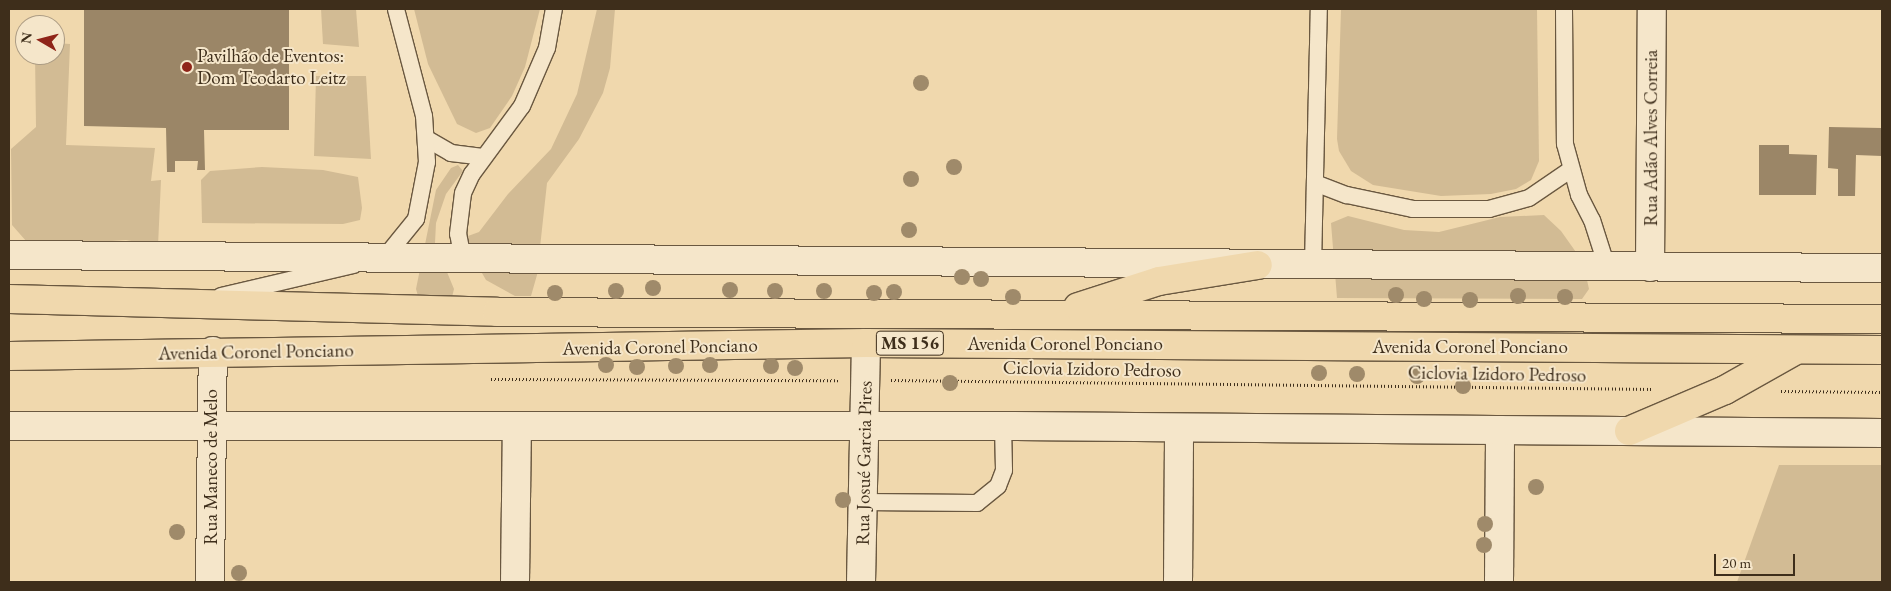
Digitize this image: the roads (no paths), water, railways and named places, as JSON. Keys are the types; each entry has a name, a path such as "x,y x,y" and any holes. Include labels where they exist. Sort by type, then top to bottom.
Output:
{"main road":[{"name":"Rua Adão Alves Correia","path":"1650,268 1652,9"},
{"path":"9,255 386,256 463,259 1882,268"},
{"path":"1054,315 1159,281 1258,264"},
{"path":"9,299 497,312 1882,318"},
{"name":"Avenida Coronel Ponciano","path":"9,356 213,351 518,351 866,343 1882,350"},
{"name":"Rua Josué Garcia Pires","path":"861,582 866,343"},
{"path":"1629,431 1725,390 1796,350"},
{"name":"Rua Maneco de Melo","path":"210,582 213,351"},
{"path":"9,426 864,428 1003,426 1179,429 1882,433"},
{"path":"515,582 517,427"},
{"path":"1178,582 1179,429"},
{"path":"1499,582 1500,430"}],"lane":[{"path":"190,304 386,256 416,219 426,181 427,139 396,9"},
{"path":"463,259 458,214 463,193 484,157 522,106 536,78 547,48 554,9"},
{"path":"1313,265 1319,9"},
{"path":"1564,9 1565,144 1570,170 1595,229 1607,267"},
{"path":"427,139 451,153 484,157"},
{"path":"1315,183 1347,195 1413,209 1489,209 1529,198 1570,170"},
{"path":"863,502 977,503 998,486 1004,470 1003,426"}],"place":[{"name":"Pavilhão de Eventos: Dom Teodarto Leitz","path":"187,67"}]}
